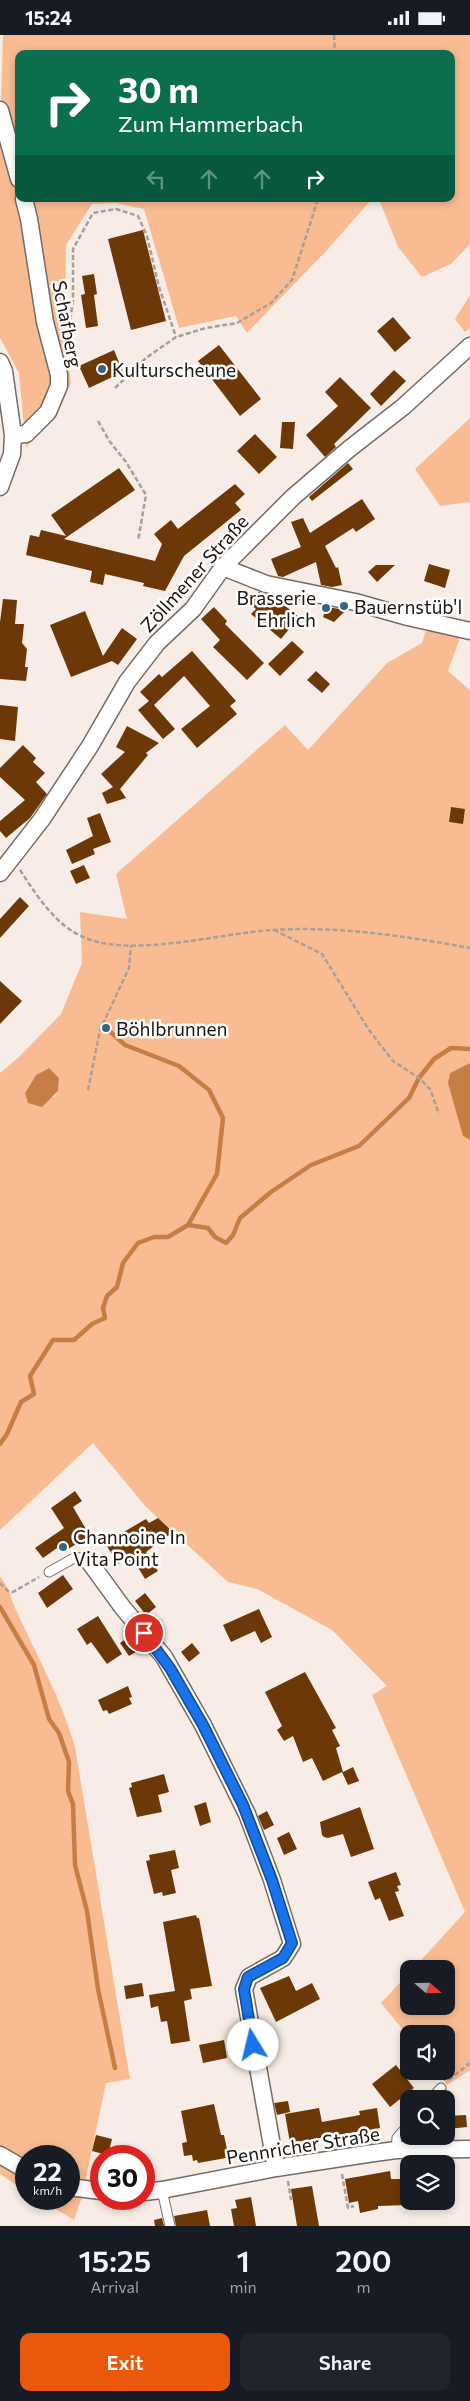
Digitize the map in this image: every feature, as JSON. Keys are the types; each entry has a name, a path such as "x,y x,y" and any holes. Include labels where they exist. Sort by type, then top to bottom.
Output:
{"street":[{"path":"0,110 15,164"},
{"name":"Schafberg","path":"13,435 26,434 48,412 59,386 60,375 45,322 30,219 25,202"},
{"name":"Zöllmener Straße","path":"0,873 42,819 90,746 127,682 156,643 192,609 223,567 293,497 349,449 404,407 470,347"},
{"path":"0,362 4,371 13,435 12,454 0,487"},
{"path":"223,567 266,585 355,602 408,617 470,631"},
{"path":"88,1560 123,1608 164,1657 203,1725 247,1814 284,1913 292,1943 283,1958 248,1977 244,1989 276,2168"},
{"name":"Pennricher Straße","path":"155,2191 276,2168 396,2150 470,2149"},
{"path":"0,2155 15,2164"}],"lane":[{"path":"49,1572 76,1557 88,1560"},
{"path":"396,2150 396,2138 400,2134"},
{"path":"162,2191 170,2226"}],"path":[{"path":"334,35 335,50"},
{"path":"115,388 146,358 176,337 206,328 237,323 271,303 292,280 317,202"},
{"path":"60,375 71,323 73,249 93,213 116,209 138,216 147,236 159,287 176,337"},
{"path":"98,421 146,495 138,541"},
{"path":"9,859 47,908 74,932 89,939 113,945 132,945 273,929 324,929 401,936 470,948"},
{"path":"273,929 322,954 369,1030 393,1061 418,1078 430,1089 439,1114"},
{"path":"88,1090 100,1030 129,968 132,945"},
{"path":"100,1030 105,1030"},
{"path":"0,1583 8,1591 13,1592 49,1572"},
{"path":"441,2088 470,2063"},
{"path":"342,2173 348,2207 354,2206"},
{"path":"288,2180 291,2200"}],"shaded area":[{"path":"3,35 470,35 470,244 451,264 422,277 398,247 380,202 455,202 455,50 15,50 15,202 369,202 327,250 247,333 236,316 179,328 144,209 115,203 92,204 66,245 65,337 71,384 26,448 19,373 0,338 0,137"},
{"path":"470,295 470,328 465,332 455,319"},
{"path":"470,418 470,502 440,506 415,469"},
{"path":"428,624 462,632 448,671 470,690 470,1063 450,1073 463,1136 470,1140 470,2070 455,2080 455,2025 400,2026 381,2003 400,1983 400,2015 455,2015 455,1960 421,1960 465,1912 372,1695 387,1686 332,1630 257,1589 228,1582 146,1507 93,1443 0,1530 0,1073 19,1057 61,1014 82,963 80,912 127,919 116,874 285,725 308,750 387,663 422,643","holes":["48,1068 59,1078 58,1091 54,1097 25,1093 36,1075"]},
{"path":"470,1063 470,1140 463,1136 448,1083 450,1073"},
{"path":"49,1068 59,1078 58,1091 42,1107 28,1103 25,1093 36,1075"},
{"path":"0,1577 8,1590 56,1694 75,1747 130,2079 106,2083 93,2145 90,2145 90,2159 80,2203 80,2145 15,2145 15,2184 0,2174"},
{"path":"443,2080 455,2080 447,2085"},
{"path":"57,2210 77,2210 74,2220"}],"building":[{"path":"143,230 166,321 131,330 108,239"},
{"path":"94,274 97,294 94,295 98,326 86,328 81,295 85,294 82,276"},
{"path":"393,317 411,338 395,352 377,331"},
{"path":"219,345 261,399 240,416 198,361"},
{"name":"Kulturscheune","path":"114,350 123,372 89,388 79,366"},
{"path":"394,370 406,381 381,406 370,394"},
{"path":"340,377 371,408 334,444 336,447 325,457 306,435 338,406 325,392"},
{"path":"282,422 295,422 293,449 280,448"},
{"path":"255,434 277,457 259,474 237,451"},
{"path":"348,463 353,469 312,501 309,497"},
{"path":"119,468 135,490 64,539 155,561 162,544 154,534 171,520 178,529 235,484 245,494 235,503 241,510 184,556 165,591 143,586 144,583 105,574 103,585 90,582 92,571 26,555 30,535 39,537 41,530 66,536 51,515"},
{"path":"362,499 375,519 356,532 353,528 325,546 336,568 338,567 342,585 332,587 321,585 316,562 283,577 278,576 271,559 301,547 291,522 303,518 310,533"},
{"path":"429,564 450,570 445,588 424,581"},
{"path":"376,565 395,565 377,582 368,572"},
{"path":"259,592 273,596 299,617 281,639 251,614 256,609 249,603"},
{"path":"3,599 17,600 15,624 24,624 22,643 27,649 25,667 28,667 26,681 0,679 0,622"},
{"path":"214,607 227,621 225,624 264,663 247,680 213,647 220,640 201,619"},
{"path":"327,607 346,610 334,622 323,617"},
{"path":"85,611 103,656 122,628 137,639 118,665 112,661 71,677 50,625"},
{"path":"292,641 304,652 280,676 268,664"},
{"path":"192,651 236,701 230,706 237,714 197,748 181,729 210,706 184,676 154,705 175,729 163,739 138,710 149,701 140,692 159,674 162,677"},
{"path":"316,671 330,684 322,693 307,680"},
{"path":"0,705 18,707 15,741 0,739"},
{"path":"127,726 159,743 146,753 148,755 120,789 126,798 107,804 102,793 113,787 101,774 125,752 116,747"},
{"path":"23,745 36,758 33,762 45,773 36,782 47,794 30,818 6,838 0,831 0,821 25,800 0,777 0,768"},
{"path":"451,807 465,809 463,824 449,822"},
{"path":"100,813 111,842 93,849 95,854 72,864 66,850 93,836 87,818"},
{"path":"84,865 90,878 76,884 70,871"},
{"path":"20,897 29,906 0,938 0,919"},
{"path":"0,981 22,1001 0,1024"},
{"path":"75,1491 82,1501 73,1507 90,1536 68,1549 66,1546 58,1550 57,1548 43,1558 35,1548 64,1528 51,1508"},
{"path":"158,1518 173,1532 146,1552 158,1571 145,1579 133,1559 130,1562 127,1558 118,1564 105,1543 146,1519 149,1523"},
{"path":"63,1575 73,1589 47,1608 38,1593"},
{"path":"145,1593 156,1607 146,1615 135,1601"},
{"path":"259,1609 272,1637 261,1643 255,1631 231,1642 223,1625"},
{"path":"98,1616 122,1654 107,1664 91,1642 87,1645 77,1629"},
{"path":"130,1636 139,1650 129,1656 120,1643"},
{"path":"192,1643 200,1653 189,1662 181,1652"},
{"path":"305,1672 336,1728 332,1730 340,1746 336,1748 343,1772 353,1767 359,1781 348,1785 342,1772 323,1781 312,1758 303,1762 293,1736 284,1741 277,1730 282,1726 265,1692"},
{"path":"128,1686 132,1697 129,1698 132,1704 109,1714 107,1710 103,1711 98,1700"},
{"path":"164,1774 169,1792 158,1795 162,1812 137,1817 129,1788 132,1787 131,1783"},
{"path":"206,1802 211,1822 200,1826 194,1806"},
{"path":"360,1807 374,1849 351,1857 343,1834 328,1838 324,1837 320,1822"},
{"path":"267,1811 274,1825 264,1830 258,1816"},
{"path":"289,1832 297,1849 284,1855 277,1838"},
{"path":"175,1850 179,1868 171,1870 176,1893 163,1896 162,1892 154,1894 146,1861 150,1860 149,1855"},
{"path":"396,1872 401,1885 397,1886 399,1891 395,1892 404,1916 389,1921 380,1898 375,1900 368,1882"},
{"path":"196,1915 199,1918 212,1986 190,1989 192,1999 184,2001 190,2041 171,2044 167,2021 161,2022 158,2006 151,2008 149,1995 175,1991 163,1922"},
{"path":"289,1976 296,1991 312,1983 320,1999 276,2022 260,1988"},
{"path":"142,1983 144,1996 126,1999 124,1986"},
{"path":"224,2040 227,2058 203,2063 199,2045"},
{"path":"396,2065 400,2070 400,2080 408,2080 414,2088 411,2090 400,2090 400,2099 390,2107 372,2084"},
{"path":"288,2101 290,2112 277,2115 274,2103"},
{"path":"214,2104 221,2135 224,2135 228,2154 226,2154 226,2158 198,2163 197,2160 193,2161 192,2155 184,2156 182,2143 187,2142 181,2111"},
{"path":"319,2108 322,2122 360,2115 359,2111 377,2108 380,2128 290,2143 285,2114"},
{"path":"466,2115 467,2127 455,2128 455,2116"},
{"path":"96,2135 112,2139 110,2145 94,2145"},
{"path":"390,2171 391,2179 400,2179 400,2205 378,2206 378,2209 360,2213 358,2201 349,2203 345,2179"},
{"path":"312,2186 319,2226 297,2226 291,2189"},
{"path":"251,2197 256,2226 234,2226 231,2209 237,2208 235,2200"},
{"path":"207,2210 210,2226 176,2226 174,2216"},
{"path":"162,2218 164,2226 155,2226 154,2220"}],"waterway":[{"path":"106,1028 125,1045 179,1066 209,1090 223,1118 217,1174 188,1225"},
{"path":"0,1444 7,1434 21,1402 34,1394 30,1376 53,1340 74,1340 92,1324 105,1318 103,1308 107,1296 117,1287 123,1263 138,1243 154,1237 168,1237 188,1225 208,1228 215,1237 226,1243 233,1235 240,1218 271,1192 311,1165 359,1146 409,1098 419,1078 434,1059 451,1048 470,1049"},
{"path":"0,1607 34,1665 49,1719 59,1733 69,1762 68,1791 73,1804 75,1865 87,1911 98,1989 115,2068"}],"place":[{"name":"Kulturscheune","path":"102,369"},
{"name":"Bauernstüb'l","path":"344,606"},
{"name":"Brasserie Ehrlich","path":"326,608"},
{"name":"Böhlbrunnen","path":"106,1028"},
{"name":"Channoine In Vita Point","path":"63,1547"}],"route":[{"path":"144,1633 164,1657 203,1725 243,1805 284,1913 292,1943 283,1958 248,1977 244,1989 253,2045"}]}
